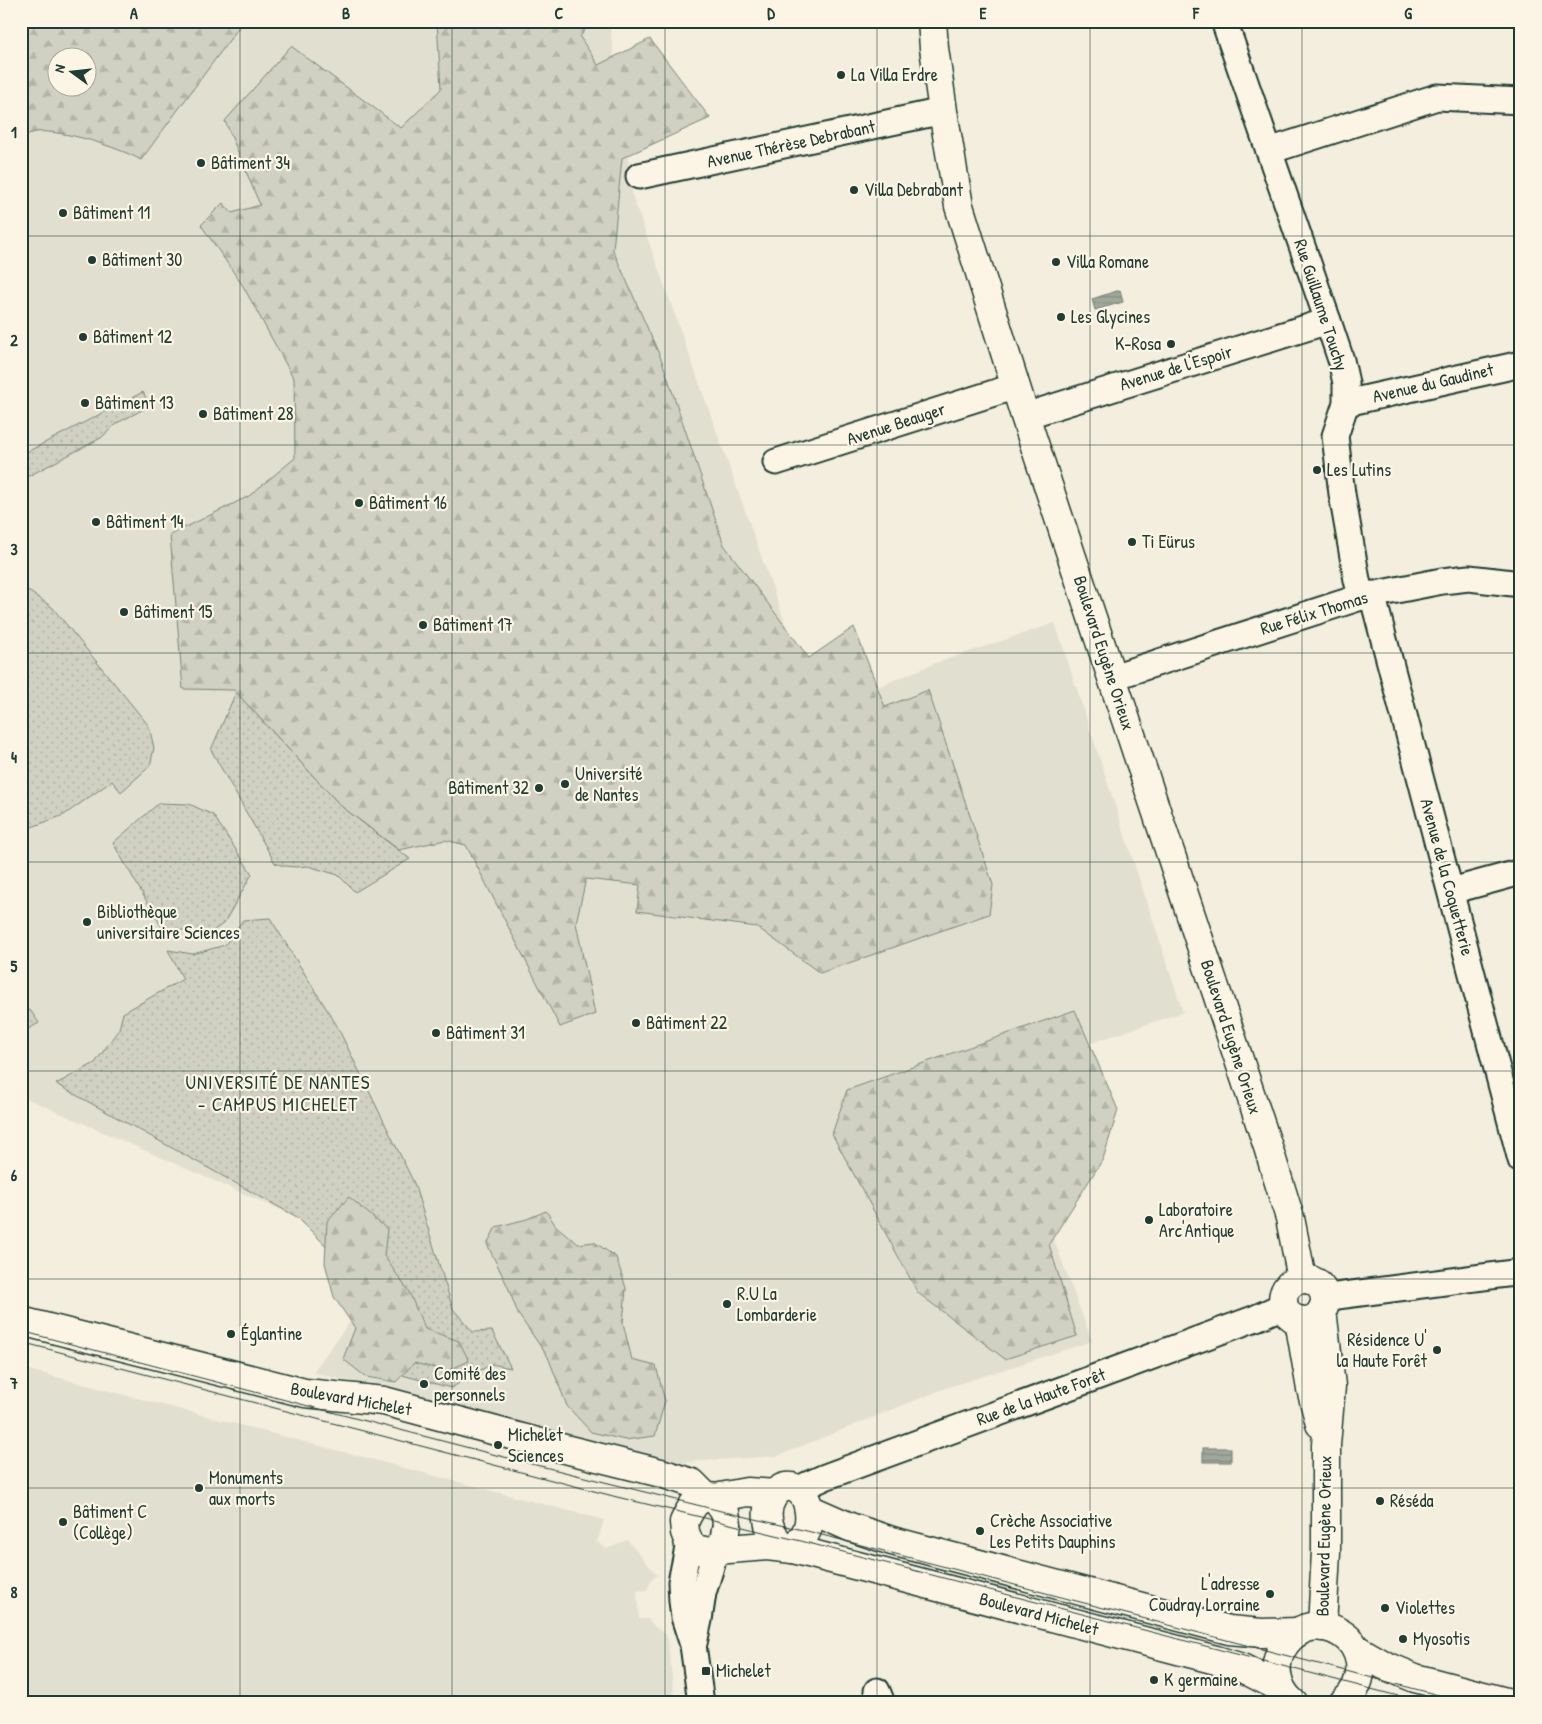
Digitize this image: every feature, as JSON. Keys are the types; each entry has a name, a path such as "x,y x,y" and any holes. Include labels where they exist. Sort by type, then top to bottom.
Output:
{"street":[{"name":"Boulevard Eugène Orieux","path":"932,21 934,48 958,206 1025,416 1268,1147 1290,1218 1302,1279 1311,1280 1319,1285 1324,1292 1308,1310 1331,1386 1326,1445 1324,1607 1310,1629"},
{"name":"Rue Guillaume Touchy","path":"1224,21 1341,360 1346,383 1346,403 1335,436 1342,494 1357,580 1367,595"},
{"path":"1269,151 1437,97 1521,101"},
{"name":"Avenue Thérèse Debrabant","path":"639,176 943,111"},
{"name":"Avenue de l'Espoir","path":"1025,416 1328,321"},
{"name":"Avenue du Gaudinet","path":"1346,403 1521,364"},
{"name":"Avenue Beauger","path":"776,462 1016,386"},
{"name":"Rue Félix Thomas","path":"1113,677 1367,595 1469,578 1521,584"},
{"name":"Avenue de la Coquetterie","path":"1367,595 1450,891 1521,1160"},
{"path":"1450,891 1521,872"},
{"name":"Rue de la Haute Forêt","path":"795,1498 806,1485 825,1477 1256,1318 1278,1308 1308,1310 1337,1296 1521,1272"},
{"name":"Boulevard Michelet","path":"21,1321 305,1393 384,1401 661,1473 692,1483 710,1497 747,1492 795,1498 850,1527 892,1541 1229,1630 1262,1633 1310,1629"},
{"path":"693,1645 700,1620 702,1593 716,1550 724,1542 727,1524 726,1512 710,1497 694,1504 684,1522 685,1532 689,1543 695,1550 702,1552 716,1550"},
{"path":"795,1498 807,1531 787,1548 773,1534 768,1521 768,1506 795,1498"},
{"path":"689,1543 681,1582 684,1617 693,1645 701,1703"},
{"name":"Boulevard Michelet","path":"716,1550 768,1546 787,1548 1216,1660 1242,1668 1287,1696"},
{"path":"1287,1696 1277,1677 1277,1659 1283,1645 1310,1629 1333,1629 1344,1635 1356,1649 1384,1665 1415,1678 1510,1703"},
{"path":"1343,1703 1351,1696 1359,1678 1360,1662 1356,1649"}],"shaded area":[{"name":"Université de Nantes","path":"21,21 609,21 633,198 817,712 936,663 1055,623 1183,1012 1088,1044 1116,1124 1023,1158 1092,1341 943,1389 777,1456 669,1463 313,1372 372,1292 297,1217 21,1096"},
{"path":"1120,290 1123,302 1095,310 1092,299"},
{"path":"21,1368 604,1520 597,1542 607,1549 627,1540 657,1575 652,1579 647,1590 637,1591 639,1619 648,1619 655,1627 667,1635 675,1703 21,1703"},
{"path":"1203,1448 1231,1448 1231,1462 1203,1462"}],"green space":[{"path":"21,21 230,21 239,27 141,160 104,145 74,136 60,133 36,132 21,136"},
{"path":"437,21 591,21 580,37 598,65 650,39 710,118 622,158 613,250 662,361 724,545 809,658 854,627 885,707 928,690 993,885 989,914 820,973 757,927 637,911 640,885 586,879 576,923 595,1014 560,1027 466,845 445,840 399,850 341,806 234,690 183,689 170,535 249,496 295,458 294,379 243,286 201,225 223,203 232,213 260,205 225,121 291,46 401,128 441,89"},
{"path":"143,392 150,406 117,423 101,438 21,480 21,455"},
{"path":"21,586 52,607 149,726 154,748 150,766 121,792 112,781 64,815 21,831"},
{"path":"236,692 341,806 410,859 355,892 338,875 308,866 284,866 275,863 211,750"},
{"path":"159,803 189,804 213,815 252,874 224,923 206,936 185,930 164,931 113,843"},
{"path":"270,918 336,1024 414,1183 453,1309 473,1332 492,1331 511,1368 491,1364 451,1388 387,1371 373,1292 297,1217 56,1084 95,1063 119,1029 123,1013 183,979 168,950 193,954 225,945 243,920"},
{"path":"30,1010 39,1023 21,1033 21,1014"},
{"path":"1075,1010 1118,1110 1103,1159 1049,1244 1077,1336 1005,1359 918,1293 832,1134 847,1090"},
{"path":"349,1197 387,1229 384,1256 409,1292 425,1329 459,1341 469,1361 447,1371 414,1363 396,1382 366,1377 343,1359 355,1328 334,1297 325,1263 327,1221"},
{"path":"546,1211 556,1226 578,1244 594,1242 616,1257 626,1288 623,1323 632,1360 656,1366 665,1401 655,1436 625,1440 591,1432 567,1406 548,1357 518,1314 508,1287 487,1244 496,1227 527,1219"}],"tram line":[{"path":"21,1331 496,1455 807,1531 1469,1703"},
{"path":"21,1342 617,1497 801,1541 1425,1703"}],"place":[{"name":"La Villa Erdre","path":"841,75"},
{"name":"Bâtiment 34","path":"201,163"},
{"name":"Villa Debrabant","path":"854,190"},
{"name":"Bâtiment 11","path":"63,213"},
{"name":"Bâtiment 30","path":"92,260"},
{"name":"Villa Romane","path":"1056,262"},
{"name":"Les Glycines","path":"1061,317"},
{"name":"Bâtiment 12","path":"83,337"},
{"name":"K-Rosa","path":"1171,344"},
{"name":"Bâtiment 13","path":"85,403"},
{"name":"Bâtiment 28","path":"203,414"},
{"name":"Les Lutins","path":"1317,470"},
{"name":"Bâtiment 16","path":"359,503"},
{"name":"Bâtiment 14","path":"96,522"},
{"name":"Ti Eürus","path":"1132,542"},
{"name":"Bâtiment 15","path":"124,612"},
{"name":"Bâtiment 17","path":"423,625"},
{"name":"Université de Nantes","path":"565,784"},
{"name":"Bâtiment 32","path":"539,788"},
{"name":"Bibliothèque universitaire Sciences","path":"87,922"},
{"name":"Bâtiment 22","path":"636,1023"},
{"name":"Bâtiment 31","path":"436,1033"},
{"name":"Laboratoire Arc'Antique","path":"1149,1220"},
{"name":"R.U La Lombarderie","path":"727,1304"},
{"name":"Églantine","path":"231,1334"},
{"name":"Résidence U' la Haute Forêt","path":"1437,1350"},
{"name":"Comité des personnels","path":"424,1384"},
{"name":"Michelet Sciences","path":"498,1445"},
{"name":"Monuments aux morts","path":"199,1488"},
{"name":"Réséda","path":"1380,1501"},
{"name":"Bâtiment C (Collège)","path":"63,1522"},
{"name":"Crèche Associative Les Petits Dauphins","path":"980,1531"},
{"name":"L'adresse Coudray Lorraine","path":"1270,1594"},
{"name":"Violettes","path":"1385,1608"},
{"name":"Myosotis","path":"1403,1639"},
{"name":"Michelet","path":"706,1671"},
{"name":"K germaine","path":"1154,1680"}],"district":[{"name":"UNIVERSITÉ DE NANTES - CAMPUS MICHELET","path":"278,1093"}]}
